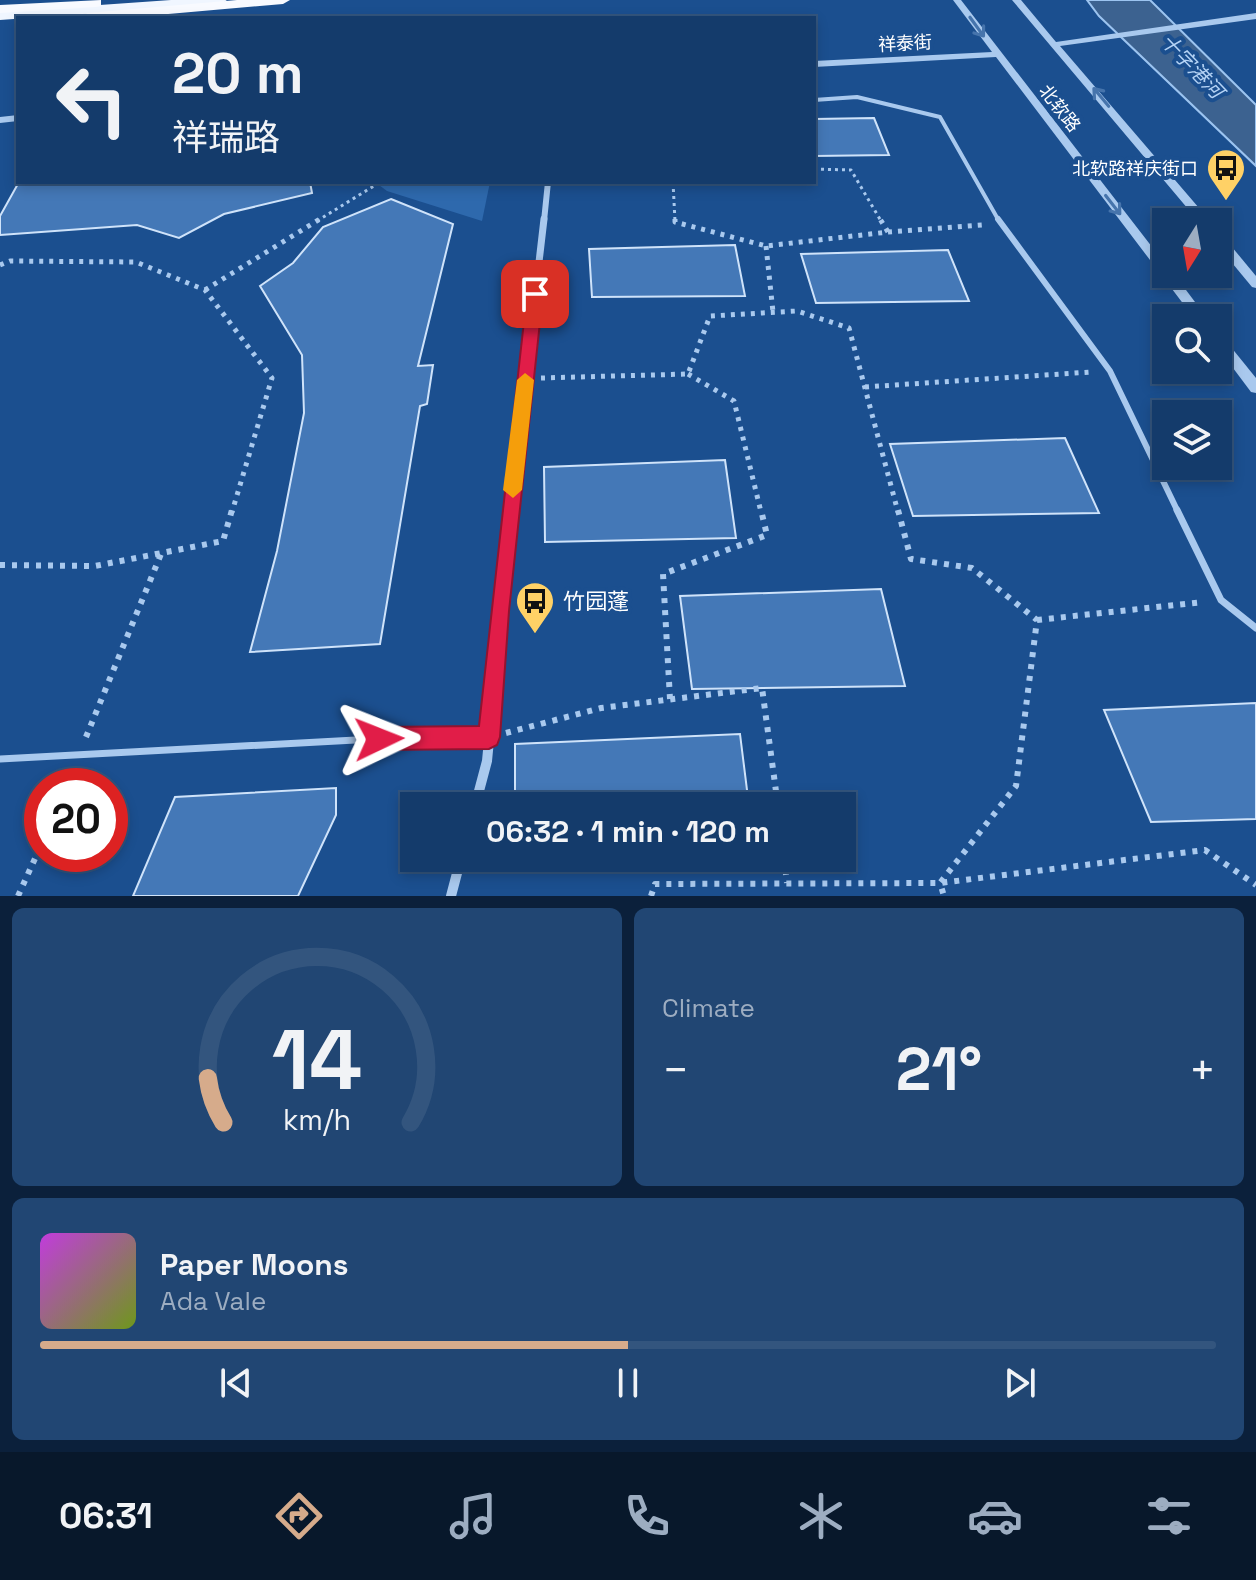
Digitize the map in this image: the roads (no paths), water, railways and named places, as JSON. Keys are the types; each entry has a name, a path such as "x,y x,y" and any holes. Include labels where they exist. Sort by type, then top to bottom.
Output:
{"highway":[{"path":"0,2 42,0"},
{"path":"0,9 141,0"},
{"path":"99,16 283,0"}],"main road":[{"path":"0,16 221,0"}],"street":[{"name":"北软路","path":"957,0 1152,256"},
{"name":"北软路","path":"1016,0 1057,44 1193,208"},
{"path":"1057,44 1256,16"},
{"name":"祥泰街","path":"816,64 997,54"},
{"path":"479,792 487,761 548,184"},
{"path":"1232,255 1256,284"},
{"name":"北软路","path":"1177,288 1190,304"},
{"path":"1232,357 1256,388"},
{"path":"451,896 457,872"}],"lane":[{"path":"816,100 857,97 940,117 1001,224 1110,371 1221,600 1256,628"},
{"path":"0,759 411,737 489,737"}],"water":[{"name":"十字港河","path":"1087,0 1150,0 1256,105 1256,166 1099,16"}],"place":[{"name":"北软路祥庆街口","path":"1226,202"},
{"name":"竹园蓬","path":"535,635"}]}
